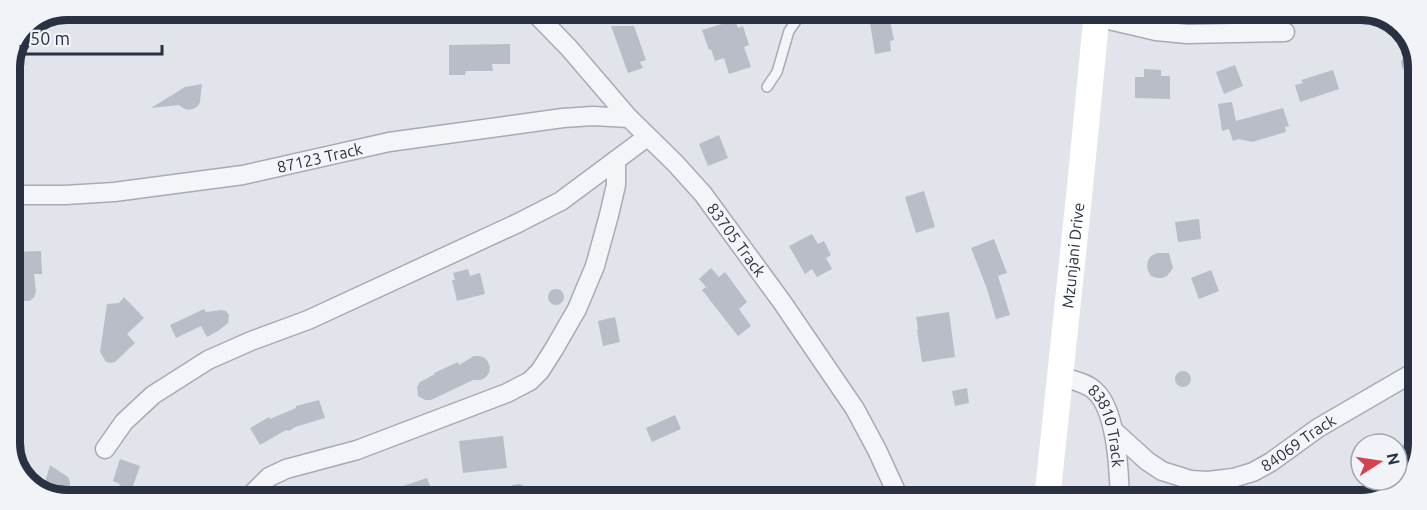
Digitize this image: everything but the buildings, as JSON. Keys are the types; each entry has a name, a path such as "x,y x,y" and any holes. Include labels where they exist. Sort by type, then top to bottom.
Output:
{"main road":[{"name":"Mzunjani Drive","path":"1048,490 1080,187 1090,20"}],"street":[{"name":"83705 Track","path":"542,20 569,48 628,118 675,163 703,194 782,302 855,409 895,490"},
{"path":"1115,20 1155,31 1187,34 1285,32"},
{"name":"87123 Track","path":"20,195 114,192 243,175 400,140 563,118 592,116 628,118"},
{"path":"105,449 124,422 153,394 208,360 251,340 308,320 518,223 561,201 647,137"},
{"path":"256,490 269,477 286,469 357,450 507,393 530,381 540,371 562,336 577,309 595,266 616,185 616,160"},
{"name":"83810 Track","path":"1060,376 1077,381 1094,390 1103,399 1114,431 1119,490"},
{"name":"84069 Track","path":"1114,431 1147,461 1162,471 1191,480 1208,481 1233,478 1253,472 1271,462 1318,428 1408,376"}],"lane":[{"path":"767,87 777,72 789,31 797,20"}]}
